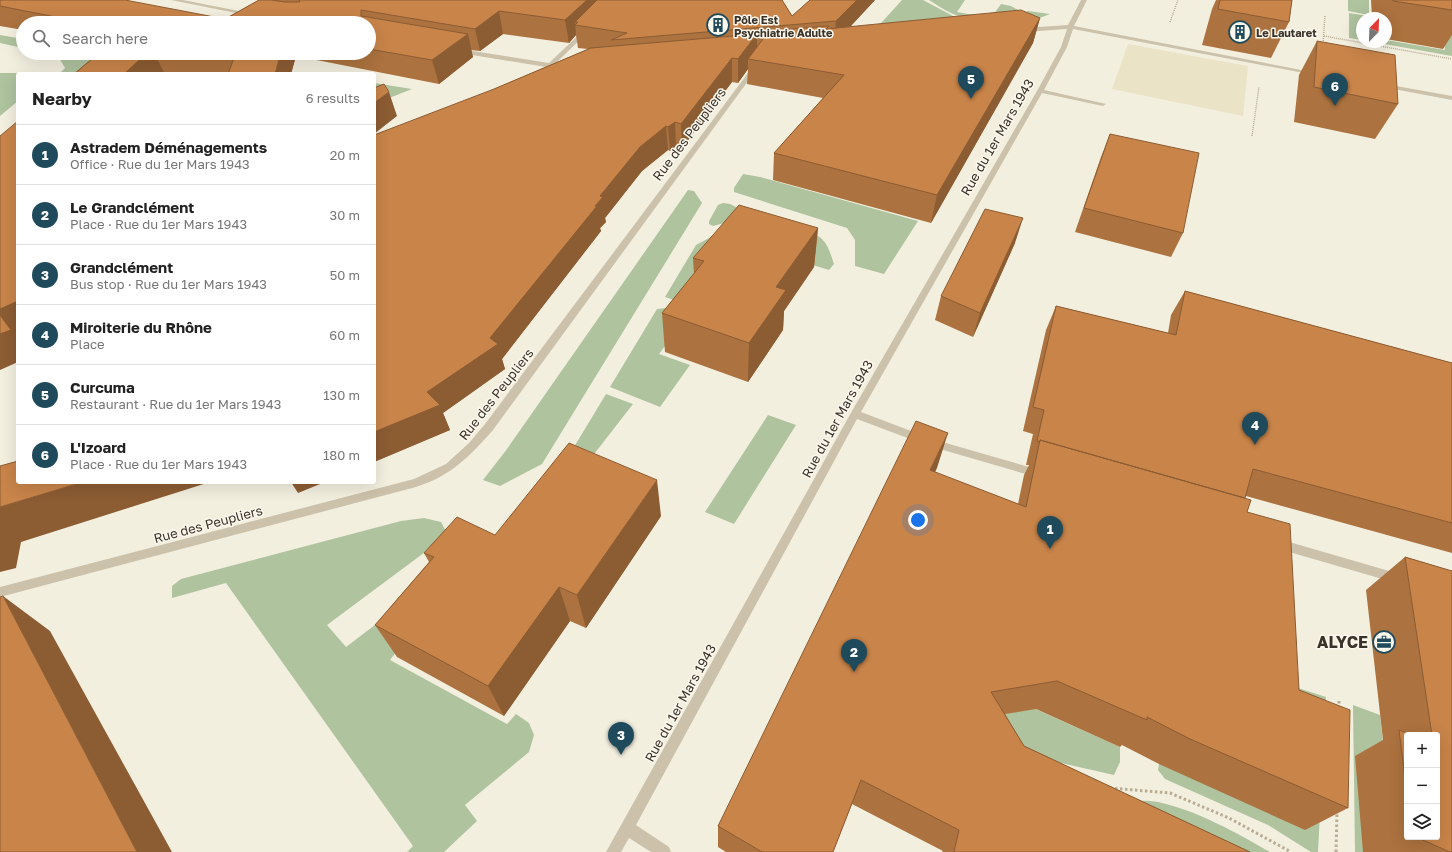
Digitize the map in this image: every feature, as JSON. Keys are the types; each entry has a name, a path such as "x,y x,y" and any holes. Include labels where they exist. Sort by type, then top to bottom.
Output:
{"street":[{"path":"174,0 257,15"},
{"name":"Rue du 1er Mars 1943","path":"613,852 855,414 1040,91 1064,47 1073,19 1084,0"},
{"path":"537,74 550,67 589,27"},
{"path":"1018,30 1070,27 1320,74"},
{"path":"456,50 550,67 570,67"},
{"name":"Rue des Peupliers","path":"0,592 416,483 450,467 473,446 489,427 760,59"},
{"path":"1374,84 1452,98"},
{"path":"1040,91 1103,104"},
{"path":"855,414 930,442 1053,478"},
{"path":"1268,540 1406,580"},
{"path":"626,828 664,852"}],"path":[{"path":"1320,74 1326,15"},
{"path":"1324,36 1452,59"},
{"path":"1252,136 1262,63"},
{"path":"1339,701 1339,717"},
{"path":"1103,787 1170,793 1229,818 1291,852"},
{"path":"1336,852 1337,804"}],"green space":[{"path":"902,0 923,0 955,17 972,21 1020,15 1028,11 1050,14 1037,19 871,34"},
{"path":"929,0 965,0 957,12 991,18 1001,4 1011,6 1020,11 997,19 972,19 953,14"},
{"path":"1348,0 1369,0 1369,12 1348,11"},
{"path":"1349,13 1356,14 1356,39 1349,38"},
{"path":"1443,31 1452,33 1452,56 1392,45 1392,41 1445,50"},
{"path":"0,35 16,38 16,46 0,43"},
{"path":"60,60 101,60 104,72 61,72 65,68"},
{"path":"0,73 16,73 16,103 0,116"},
{"path":"376,83 412,89 376,103"},
{"path":"743,174 760,177 918,221 884,274 855,266 855,240 847,228 734,192 734,188"},
{"path":"688,190 694,191 702,203 542,464 500,486 483,480 507,449"},
{"path":"723,203 730,204 748,213 747,217 713,226 709,224 709,221 718,205"},
{"path":"749,226 798,230 816,235 822,239 830,251 834,264 829,270 735,241 677,301 665,297 696,245 709,238"},
{"path":"666,308 688,316 659,354 690,365 660,407 610,387 657,309"},
{"path":"606,394 633,404 591,458 571,452"},
{"path":"768,415 796,425 734,524 705,512"},
{"path":"424,518 441,522 448,535 327,625 346,647 450,568 442,592 390,660 507,724 516,714 529,723 534,735 529,752 465,805 477,821 444,852 407,852 413,846 226,583 172,598 172,586 181,579 401,521"},
{"path":"949,670 1120,747 1120,762 1114,775 1061,763 1025,749"},
{"path":"1295,687 1326,697 1318,852 1311,852 1268,825 1165,779 1158,770 1159,764"},
{"path":"1353,705 1380,715 1386,769 1363,852 1355,852"},
{"path":"1128,801 1154,801 1201,816 1270,852 1171,852"}],"shaded area":[{"path":"1128,44 1248,66 1243,116 1112,89"}],"building":[{"path":"0,0 125,0 209,16 51,16 0,6"},
{"path":"259,0 300,2 299,0 587,0 565,20 499,11 475,29 361,10 361,16 230,16"},
{"path":"597,0 782,0 792,16 810,0 857,0 836,21 611,40 627,33 575,25 578,22 575,22"},
{"path":"1220,0 1292,0 1289,22 1218,9"},
{"path":"1452,0 1452,10 1393,1"},
{"path":"1021,10 1040,18 937,195 774,153 844,75 748,59 769,31 829,26 826,29"},
{"path":"376,19 468,34 432,60 376,50"},
{"path":"757,34 738,59 732,58 681,124 675,122 668,127 666,126 640,147 600,196 603,197 595,206 597,206 490,338 498,344 427,392 440,405 376,431 376,134 494,89 591,48"},
{"path":"1317,41 1395,55 1398,104 1314,87"},
{"path":"91,60 139,60 126,72 76,72"},
{"path":"233,60 279,60 276,72 229,72"},
{"path":"384,84 389,92 376,102 376,87"},
{"path":"16,123 16,302 0,309 0,136"},
{"path":"1110,134 1199,153 1183,233 1084,208"},
{"path":"739,205 818,228 776,287 786,290 749,343 662,313 704,261 693,258"},
{"path":"985,209 1023,218 980,313 941,296"},
{"path":"1185,291 1452,363 1452,523 1253,469 1245,498 1040,440 1040,442 1037,441 1044,410 1033,407 1056,306 1176,335"},
{"path":"0,315 11,330 0,334"},
{"path":"916,421 948,433 930,470 1026,507 1040,440 1251,500 1247,512 1290,524 1299,690 1350,710 1348,808 1190,739 1147,717 1147,720 1057,681 991,692 1024,746 1250,852 954,852 959,830 861,780 833,852 762,852 718,826"},
{"path":"569,443 657,480 577,595 559,587 488,686 375,625 434,557 424,553 457,517 495,535"},
{"path":"16,462 16,484 76,484 0,507 0,466"},
{"path":"1405,557 1452,571 1452,852 1423,840 1440,840 1440,732 1432,732"},
{"path":"3,596 137,852 0,852 0,597"},
{"path":"1399,730 1404,732 1404,770"}],"place":[{"name":"Pôle Est Psychiatrie Adulte","path":"718,25"},
{"name":"Le Lautaret","path":"1240,32"},
{"name":"Curcuma","path":"971,99"},
{"name":"L'Izoard","path":"1335,106"},
{"name":"Miroiterie du Rhône","path":"1255,445"},
{"name":"Astradem Déménagements","path":"1050,549"},
{"name":"ALYCE","path":"1384,642"},
{"name":"Le Grandclément","path":"854,672"},
{"name":"Grandclément","path":"621,755"}]}
